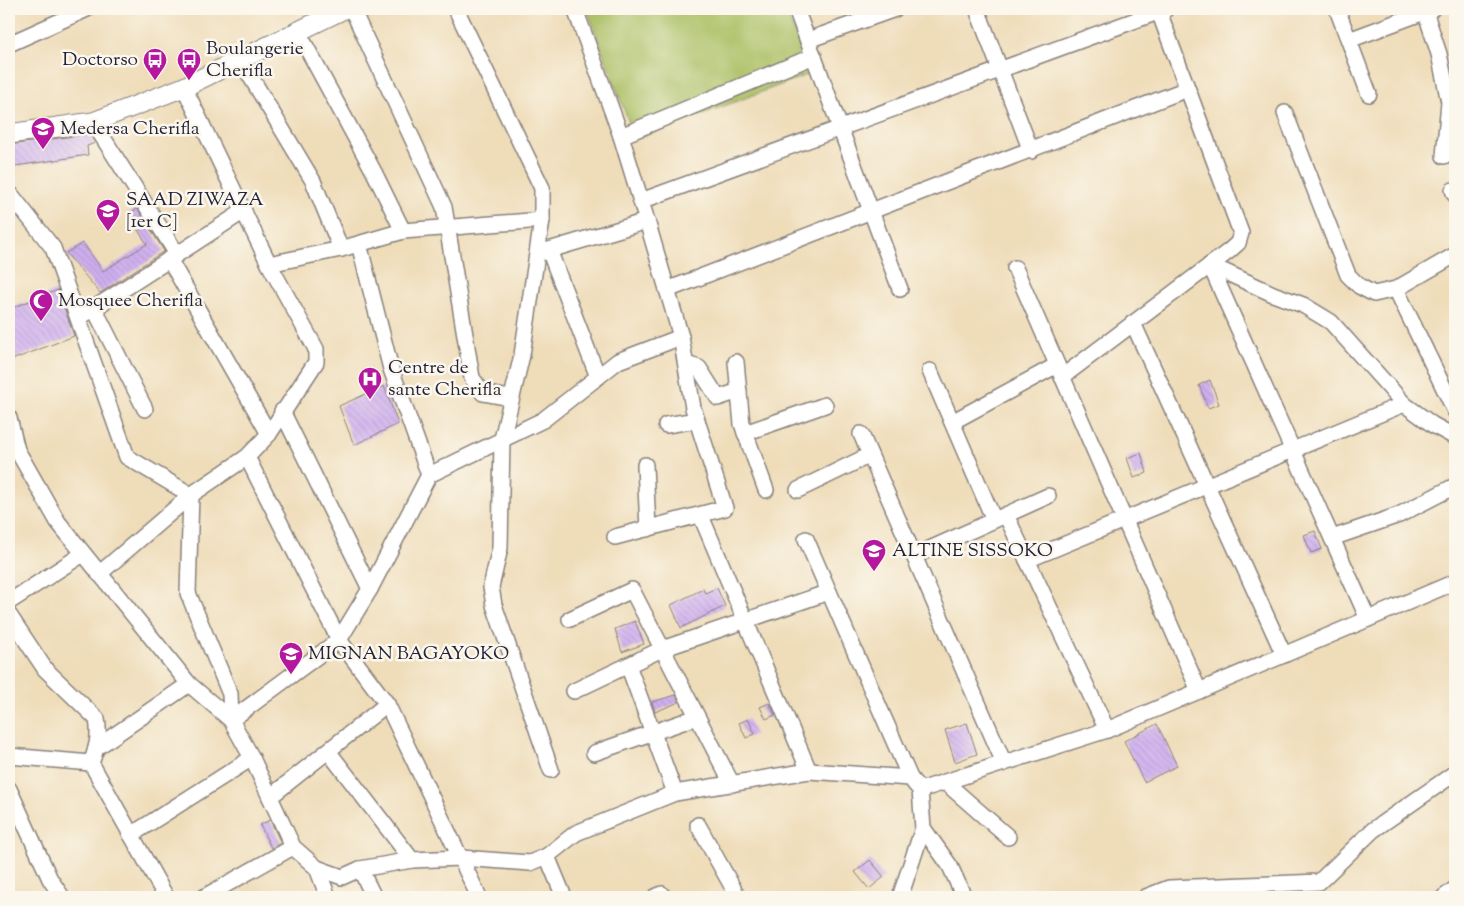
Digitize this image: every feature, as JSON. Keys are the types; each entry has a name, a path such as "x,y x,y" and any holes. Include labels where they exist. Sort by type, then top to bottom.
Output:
{"street":[{"path":"9,44 88,9"},
{"path":"9,134 93,122 184,87 297,30 344,9"},
{"path":"352,9 444,207 472,378 483,393 510,398"},
{"path":"456,9 542,188 543,251 522,355 510,398 502,440 500,548 491,587 492,596 551,770"},
{"path":"575,9 621,136 668,290 681,337 697,420 725,508 615,537"},
{"path":"796,9 900,288"},
{"path":"808,40 895,9"},
{"path":"978,9 1031,151"},
{"path":"1337,9 1369,94"},
{"path":"641,202 1161,10 1240,234 1238,243 1133,323 1060,371 952,422"},
{"path":"1349,40 1429,10 1449,102 1444,156"},
{"path":"297,30 403,231"},
{"path":"621,136 814,56"},
{"path":"240,59 313,181 341,249"},
{"path":"99,574 191,495 247,457 269,434 282,411 312,371 316,362 316,349 269,264 184,87"},
{"path":"668,290 1188,89"},
{"path":"1285,113 1348,275 1359,286 1374,294 1396,289 1455,255"},
{"path":"93,122 173,257 269,434"},
{"path":"9,192 53,248 127,457 191,495"},
{"path":"79,318 244,211"},
{"path":"269,264 341,249 403,231 542,220"},
{"path":"543,251 647,221"},
{"path":"359,244 391,368 429,474"},
{"path":"543,251 598,376"},
{"path":"1210,264 1272,294 1303,305 1331,322 1404,404 1433,425 1455,437"},
{"path":"1210,264 1368,619"},
{"path":"1014,268 1199,691"},
{"path":"1396,289 1455,411"},
{"path":"94,308 145,409"},
{"path":"1133,323 1284,655"},
{"path":"231,720 339,640 370,589 429,474 542,420 618,360 681,337"},
{"path":"736,362 742,424 766,490"},
{"path":"686,364 699,368 718,398 738,391"},
{"path":"930,371 952,422 1000,518 1027,560 1106,730"},
{"path":"1027,560 1292,449 1355,426 1404,404"},
{"path":"746,434 825,405"},
{"path":"282,411 370,589"},
{"path":"9,418 18,450 58,522 189,684 231,720 252,758 293,847 318,868 342,877 360,869 412,860 461,858 530,863 546,856 576,833 675,793 809,771 910,778"},
{"path":"666,425 697,420"},
{"path":"861,434 1004,763"},
{"path":"798,490 870,455"},
{"path":"247,457 339,640 387,704 479,897"},
{"path":"645,464 648,529"},
{"path":"1332,538 1398,515 1455,486"},
{"path":"191,495 188,593 230,694 231,720"},
{"path":"914,556 1048,496"},
{"path":"700,516 809,771"},
{"path":"806,540 910,778 920,790 922,828 900,897"},
{"path":"9,602 83,554"},
{"path":"920,790 1106,730 1455,582"},
{"path":"570,619 632,590 732,784"},
{"path":"574,691 662,649 829,592"},
{"path":"9,615 45,669 97,719 99,730 91,764 166,897"},
{"path":"628,665 675,793"},
{"path":"96,748 189,684"},
{"path":"270,797 387,704"},
{"path":"594,753 697,717"},
{"path":"328,751 412,860"},
{"path":"9,756 91,764"},
{"path":"131,835 252,758"},
{"path":"1155,895 1169,888 1232,891 1319,882 1373,830 1455,773"},
{"path":"945,782 1008,836"},
{"path":"9,789 50,879 62,897"},
{"path":"698,825 738,897"},
{"path":"922,828 950,866 964,897"},
{"path":"204,897 293,847"},
{"path":"546,856 564,897"},
{"path":"318,868 328,897"},
{"path":"360,869 374,897"},
{"path":"1444,897 1455,889"}],"green space":[{"path":"587,9 785,9 810,74 635,139"}],"building":[{"path":"89,134 95,143 87,146 88,155 9,167 9,145"},
{"path":"138,209 164,251 100,293 66,253 83,243 103,271 147,244 127,213"},
{"name":"Mosquee Cherifla","path":"58,290 74,336 9,361 9,309"},
{"path":"1210,380 1219,404 1208,408 1199,385"},
{"path":"384,386 398,424 354,445 339,406"},
{"path":"1141,453 1147,473 1134,478 1127,458"},
{"path":"1315,531 1322,549 1311,553 1304,535"},
{"path":"717,588 725,606 681,628 671,605 703,589 705,593"},
{"path":"635,621 644,644 622,652 615,629"},
{"path":"676,695 679,702 655,712 652,702"},
{"path":"769,703 775,715 766,719 760,707"},
{"path":"748,719 755,734 746,738 739,723"},
{"path":"967,723 977,754 955,762 945,730"},
{"path":"1157,724 1177,766 1144,782 1124,741"},
{"path":"270,820 281,843 271,848 260,825"},
{"path":"870,860 884,877 869,889 855,872"}],"place":[{"name":"Doctorso","path":"155,81"},
{"name":"Boulangerie Cherifla","path":"189,81"},
{"name":"Medersa Cherifla","path":"43,150"},
{"name":"SAAD ZIWAZA [1er C]","path":"108,232"},
{"name":"Mosquee Cherifla","path":"41,322"},
{"name":"Centre de sante Cherifla","path":"370,400"},
{"name":"ALTINE SISSOKO","path":"874,572"},
{"name":"MIGNAN BAGAYOKO","path":"291,675"}]}
